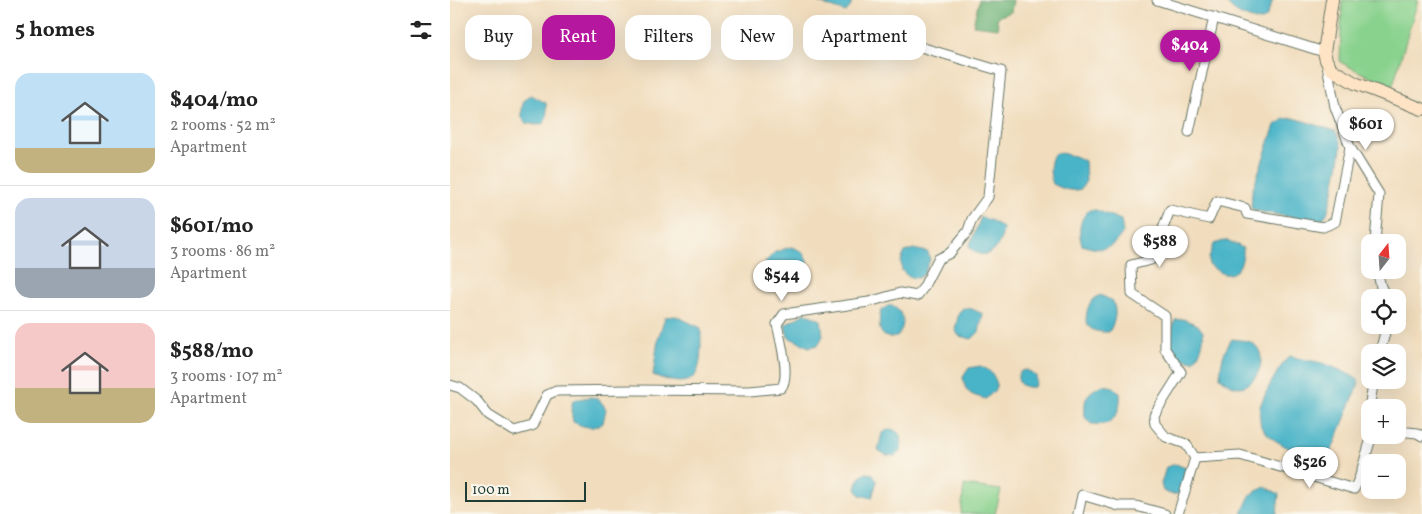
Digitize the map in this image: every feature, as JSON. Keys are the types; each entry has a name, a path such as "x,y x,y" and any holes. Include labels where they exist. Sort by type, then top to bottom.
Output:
{"street":[{"path":"1157,0 1325,56 1331,69 1354,83 1422,109"},
{"path":"1332,0 1325,56 1336,107 1350,147 1379,194 1376,234"},
{"path":"1189,132 1214,18"},
{"path":"450,385 460,388 477,401 488,416 514,431 532,426 547,395 556,391 750,391 781,388 785,382 784,365 777,324 784,314 861,303 900,293 917,296 938,259 950,252 968,231 972,219 988,197 1001,71 926,49"},
{"path":"1196,458 1186,444 1166,437 1155,424 1154,415 1181,372 1164,349 1164,316 1132,294 1131,265 1152,260 1170,210 1209,219 1217,201 1245,208 1247,214 1279,220 1323,227 1335,222 1350,147"},
{"path":"1406,432 1417,433 1422,436"},
{"path":"1196,458 1240,455 1354,489 1359,479 1369,444"},
{"path":"1178,514 1196,458"},
{"path":"1078,514 1082,495 1119,506 1136,506 1165,514"}],"green space":[{"path":"979,0 1013,0 1011,12 997,17 998,28 973,25"},
{"path":"1342,0 1418,0 1392,88 1340,62"},
{"path":"964,485 1001,490 995,514 961,514"}],"water":[{"path":"818,0 851,0 851,6 846,12 819,3"},
{"path":"1225,0 1273,0 1266,18 1260,21 1236,12"},
{"path":"531,95 546,103 547,116 544,123 536,125 526,123 522,118 522,107"},
{"path":"1294,118 1335,131 1341,143 1340,158 1330,203 1326,215 1318,220 1312,221 1257,211 1251,208 1252,191 1275,125 1284,119"},
{"path":"1060,153 1085,161 1086,181 1081,189 1067,190 1053,184 1050,165 1054,154"},
{"path":"1089,210 1096,210 1121,220 1123,232 1115,243 1101,249 1082,245 1080,226 1083,217"},
{"path":"981,217 1003,228 997,247 984,254 978,253 969,247"},
{"path":"1227,240 1243,248 1243,253 1237,270 1224,274 1209,265 1209,258 1214,244"},
{"path":"791,247 800,251 805,256 807,271 799,282 792,285 783,285 775,282 770,277 765,262 775,252"},
{"path":"913,249 928,252 930,260 924,274 918,278 909,277 902,271 901,261 905,252"},
{"path":"1100,295 1113,301 1114,305 1115,317 1109,332 1096,331 1086,323 1088,307"},
{"path":"890,305 901,314 903,323 897,337 890,338 882,334 879,321 881,310"},
{"path":"963,308 972,309 983,314 979,332 972,339 959,336 955,330 959,312"},
{"path":"805,313 821,320 823,336 818,345 809,347 788,337 785,325"},
{"path":"676,316 701,328 699,366 696,374 690,380 682,382 653,375 658,339 665,317"},
{"path":"1183,319 1198,325 1203,332 1201,347 1194,361 1171,353 1171,333 1175,320"},
{"path":"1232,339 1248,341 1256,346 1260,353 1261,362 1255,378 1249,384 1242,387 1232,385 1220,377 1223,357"},
{"path":"1290,356 1323,363 1358,379 1359,383 1328,455 1315,457 1299,453 1272,438 1261,427 1260,407 1262,402 1278,371"},
{"path":"980,366 991,372 997,384 994,391 986,399 970,393 964,383 963,377 969,368"},
{"path":"1027,370 1036,376 1034,387 1024,386 1019,381 1018,375 1021,371"},
{"path":"1103,385 1114,387 1120,393 1118,412 1113,420 1109,422 1091,424 1085,417 1087,397 1092,391"},
{"path":"590,397 600,400 606,409 603,423 588,427 573,422 571,410 573,400"},
{"path":"890,429 897,432 901,437 900,451 895,456 886,455 878,450 882,433"},
{"path":"1176,464 1188,469 1183,489 1179,494 1170,494 1163,491 1161,484 1166,467"},
{"path":"866,473 873,474 877,481 872,498 860,495 856,489 859,478"},
{"path":"1266,487 1279,494 1277,514 1242,514 1252,494"}]}
